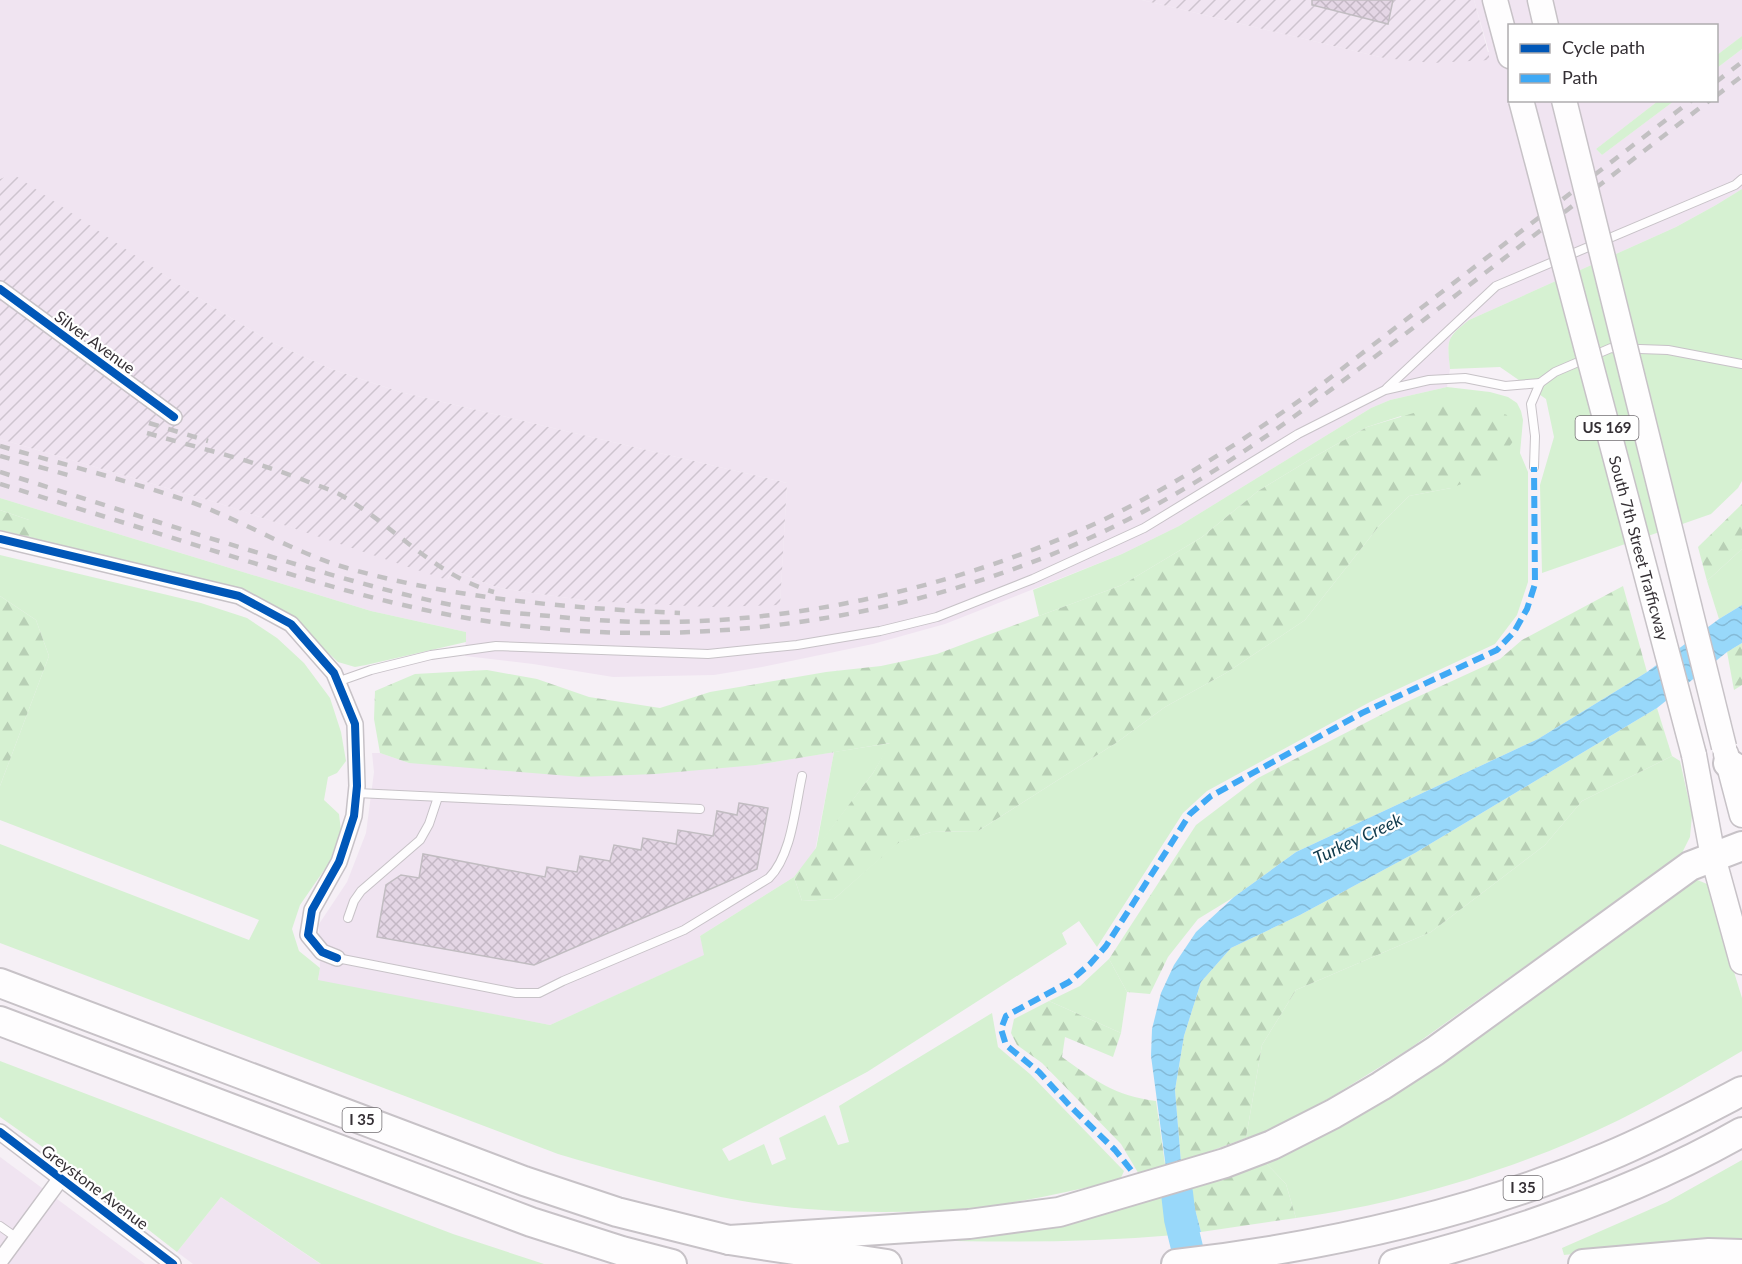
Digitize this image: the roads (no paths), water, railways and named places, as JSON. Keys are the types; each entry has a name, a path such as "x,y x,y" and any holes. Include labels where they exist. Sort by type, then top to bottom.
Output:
{"highway":[{"path":"729,1240 969,1224 1059,1212 1225,1163 1272,1145 1333,1114 1435,1051 1690,866 1742,846"},
{"name":"I 35","path":"0,983 524,1181 617,1212 729,1240 887,1264"},
{"name":"I 35","path":"0,1021 531,1222 622,1251 672,1264"},
{"name":"I 35","path":"1176,1264 1251,1255 1388,1229 1528,1186 1607,1157 1704,1111 1742,1090"},
{"name":"I 35","path":"1394,1264 1530,1224 1646,1180 1732,1138"},
{"path":"1583,1264 1709,1253 1742,1254"}],"main road":[{"path":"1495,0 1508,52"},
{"path":"1540,0 1546,24"},
{"name":"South 7th Street Trafficway","path":"1522,102 1694,756 1713,857 1742,962"},
{"name":"South 7th Street Trafficway","path":"1565,102 1732,761 1742,815"}],"street":[{"name":"Silver Avenue","path":"0,289 174,417"},
{"path":"0,539 239,596 291,624 334,673 355,724 357,793 354,816 339,862 312,910 308,935 322,952 337,958"},
{"name":"Greystone Avenue","path":"0,1132 173,1264"},
{"path":"0,1261 61,1178"}],"lane":[{"path":"1385,390 1496,286 1736,185 1742,179"},
{"path":"1534,467 1535,436 1531,404 1540,383 1555,372 1611,348 1668,350 1742,364"},
{"path":"337,681 431,655 495,646 708,654 797,645 880,631 937,617 1033,579 1144,528 1298,434 1385,390 1429,380 1465,378 1505,386 1540,383"},
{"path":"337,958 516,993 539,993 684,930 769,878 777,869 785,852 802,776"},
{"path":"357,793 700,809"},
{"path":"348,918 354,901 361,891 420,840 429,824 438,797"},
{"path":"0,1226 17,1238"}],"water":[{"path":"1742,605 1742,643 1727,652 1657,708 1415,853 1300,915 1231,948 1201,982 1184,1036 1175,1090 1181,1162 1201,1232 1175,1235 1151,1056 1152,1029 1161,993 1174,965 1196,932 1234,897 1296,852 1538,739 1647,672 1719,619"}],"waterway":[{"name":"Turkey Creek","path":"1177,1193 1180,1219 1191,1264"}],"railway":[{"path":"1718,80 1742,62"},
{"path":"1718,94 1742,76"},
{"path":"0,472 329,574 469,608 594,620 672,622 732,619 852,602 911,589 1026,552 1111,516 1171,484 1257,430 1313,391 1689,102"},
{"path":"0,484 336,587 429,611 492,622 572,631 654,633 735,629 817,619 898,604 977,582 1053,554 1166,500 1240,454 1347,378 1707,102"},
{"path":"149,423 208,441"},
{"path":"147,433 263,466 339,494 452,574 494,592"},
{"path":"0,446 188,501 327,561 388,579 470,595 554,605 680,613"},
{"path":"0,456 68,475"}]}
